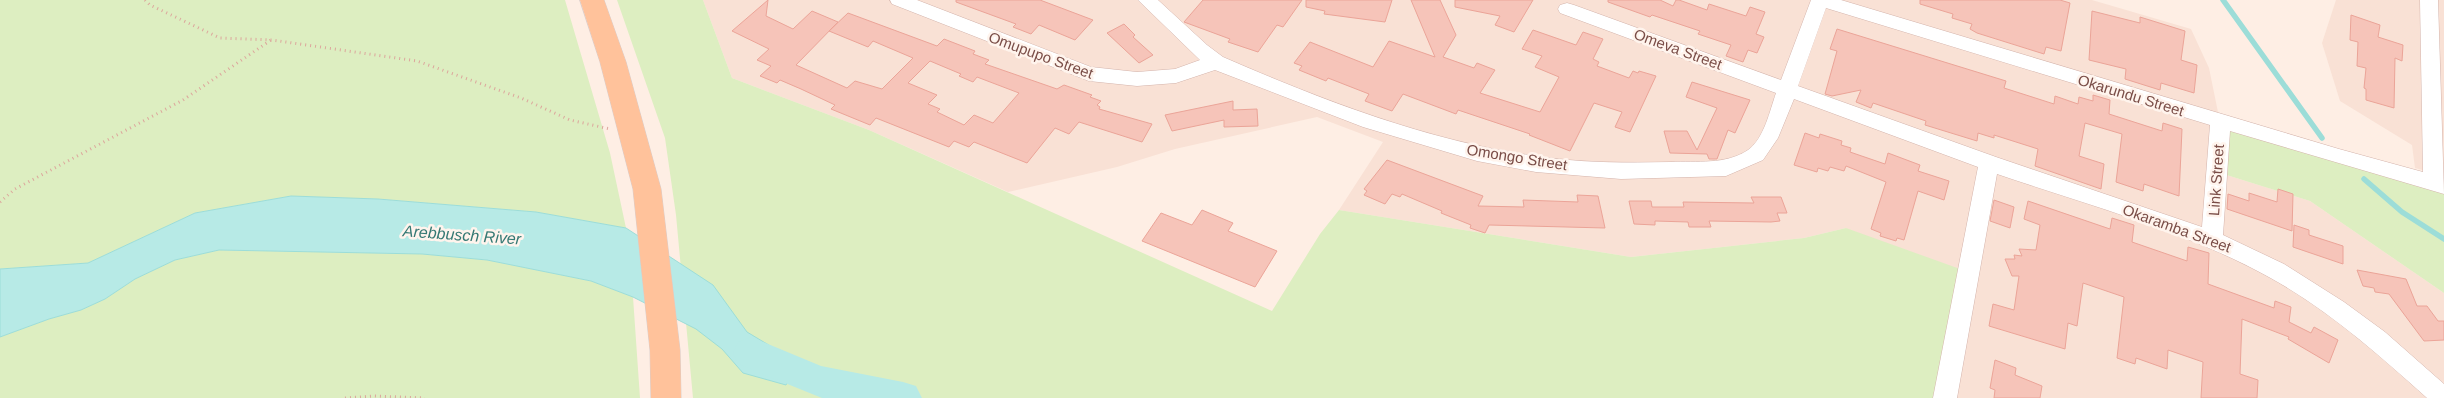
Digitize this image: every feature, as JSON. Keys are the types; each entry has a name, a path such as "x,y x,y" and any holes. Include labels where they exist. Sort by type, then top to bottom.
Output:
{"main road":[{"path":"592,0 613,62 651,214 665,350 666,398"}],"street":[{"name":"Omupupo Street","path":"899,0 1089,74 1136,79 1176,76 1216,62"},
{"name":"Omongo Street","path":"1146,0 1200,50 1216,62 1370,122 1477,153 1536,164 1621,171 1726,168 1756,154 1768,138 1820,0"},
{"name":"Okarundu Street","path":"1820,0 2220,122 2439,184"},
{"path":"2429,0 2439,184"},
{"name":"Omeva Street","path":"1568,10 1788,89"},
{"name":"Okaramba Street","path":"1788,89 1989,163 2212,239 2276,270 2336,309 2384,345 2443,398"},
{"name":"Link Street","path":"2212,239 2220,122"},
{"path":"1945,398 1989,163"}],"path":[{"path":"145,0 150,5 220,38 272,40 417,61 521,98 570,120 632,135"},
{"path":"0,202 16,189 183,100 272,40"},
{"path":"345,398 425,398"}],"shaded area":[{"path":"703,0 2092,0 2191,29 2209,68 2220,122 2217,172 2310,201 2444,293 2444,398 1950,398 1846,228 1804,238 1631,257 1339,210 1383,142 1317,117 1175,149 1117,167 1008,192 869,130 732,78"},
{"path":"2336,0 2444,0 2444,176 2415,168 2412,145 2340,101 2322,43"}],"green space":[{"path":"0,0 565,0 610,153 626,228 536,212 379,199 291,196 195,213 88,263 0,269"},
{"path":"617,0 703,0 732,78 869,130 1272,311 1320,234 1339,210 1631,257 1804,238 1846,228 1974,274 1948,398 693,398 676,215 665,138"},
{"path":"2220,122 2444,186 2444,293 2310,201 2217,172"},
{"path":"219,250 422,254 487,260 591,281 633,297 640,398 0,398 0,337 49,319 81,310 105,299 135,279 175,260"}],"water":[{"path":"291,196 378,199 536,212 626,228 713,285 747,332 797,362 786,385 743,373 722,349 696,329 633,297 591,281 487,260 422,254 219,250 175,260 135,279 105,299 81,310 49,319 0,337 0,269 88,263 195,213"}],"building":[{"path":"768,0 766,16 793,29 812,11 838,22 832,28 848,13 937,46 944,39 975,51 973,54 989,60 985,64 1057,89 1064,85 1092,95 1090,97 1101,101 1097,105 1100,107 1099,109 1152,124 1142,142 1079,122 1069,134 1055,128 1027,163 974,142 969,147 954,141 949,147 876,118 870,125 831,109 835,105 801,89 780,80 777,83 760,76 771,66 757,60 769,49 732,31","holes":["829,31 868,47 873,41 913,58 882,89 855,81 847,88 796,65","930,61 961,74 959,76 973,82 977,77 1019,93 993,123 974,115 964,125 937,112 940,109 928,104 937,95 908,83"]},
{"path":"956,0 1040,0 1093,20 1075,40 1039,25 1031,34 1013,27 1016,24 956,2"},
{"path":"1203,0 1302,0 1283,27 1277,25 1258,52 1228,42 1230,39 1184,22"},
{"path":"1306,0 1392,0 1385,22 1324,14 1325,11 1306,7"},
{"path":"1411,0 1440,0 1456,35 1443,57 1474,68 1477,63 1495,70 1480,93 1540,112 1559,77 1535,67 1542,56 1522,49 1533,30 1576,45 1583,32 1603,39 1593,59 1599,62 1597,66 1629,78 1633,71 1656,76 1630,132 1615,127 1622,112 1594,103 1570,151 1530,134 1458,110 1456,114 1403,94 1392,111 1365,101 1369,94 1328,78 1326,81 1299,70 1302,66 1294,63 1310,42 1373,67 1389,41 1435,57"},
{"path":"1455,0 1533,0 1514,32 1495,25 1500,16 1455,7"},
{"path":"1608,0 1660,0 1673,6 1676,0 1679,0 1707,10 1709,4 1746,16 1750,7 1765,12 1756,34 1764,37 1757,53 1748,50 1743,62 1726,56 1731,45 1698,34 1700,31 1652,15 1650,17 1608,2"},
{"path":"1920,0 2060,0 2070,3 2061,51 2046,47 2044,54 1977,33 1970,29 1972,24 1952,18 1953,14 1920,4"},
{"path":"2092,11 2140,23 2140,17 2185,31 2181,60 2197,65 2194,93 2161,83 2160,90 2125,79 2126,69 2089,60"},
{"path":"2351,15 2380,25 2378,37 2403,45 2402,61 2395,58 2394,108 2366,100 2366,89 2364,88 2366,68 2357,66 2358,42 2350,40"},
{"path":"1124,24 1135,35 1133,37 1153,55 1139,63 1107,33"},
{"path":"1837,29 2006,81 2004,88 2054,104 2055,96 2078,104 2079,97 2093,101 2093,95 2110,100 2109,114 2162,131 2163,123 2182,129 2179,196 2144,184 2143,191 2116,182 2122,134 2085,123 2079,156 2104,164 2101,189 2035,166 2038,149 1994,135 1994,138 1978,133 1977,141 1925,125 1926,121 1873,103 1871,108 1856,102 1861,90 1832,96 1825,94 1837,51 1830,49"},
{"path":"1692,82 1750,100 1735,133 1728,130 1717,159 1709,159 1707,154 1670,153 1664,131 1687,131 1697,150 1717,108 1686,97"},
{"path":"1233,101 1233,110 1257,109 1258,126 1224,127 1224,120 1172,131 1165,115"},
{"path":"1805,133 1819,138 1820,134 1842,141 1841,145 1851,148 1850,152 1885,164 1888,153 1920,165 1918,171 1949,181 1944,200 1918,191 1904,240 1897,238 1896,241 1880,236 1881,233 1871,229 1886,182 1846,166 1844,171 1830,167 1828,171 1818,168 1817,172 1794,165"},
{"path":"1387,160 1483,196 1478,206 1524,207 1523,200 1578,202 1577,195 1598,196 1605,228 1489,225 1485,233 1470,228 1471,225 1402,194 1400,197 1392,194 1385,204 1364,195 1367,191 1364,189"},
{"path":"2278,189 2293,194 2292,231 2227,209 2228,194 2249,201 2249,193 2277,202"},
{"path":"1751,197 1781,197 1787,213 1777,213 1780,221 1709,221 1711,227 1689,227 1688,222 1655,221 1655,225 1634,224 1629,201 1651,201 1652,207 1684,207 1683,202 1754,203"},
{"path":"1994,200 2014,207 2010,228 1990,221"},
{"path":"2028,201 2110,229 2112,218 2134,225 2132,242 2187,261 2188,247 2209,253 2208,284 2274,308 2275,301 2291,307 2289,322 2311,333 2314,327 2338,340 2329,363 2288,339 2289,337 2242,319 2240,374 2258,380 2257,398 2201,398 2203,362 2168,350 2167,369 2136,358 2135,364 2117,358 2124,297 2083,283 2077,326 2068,323 2065,349 1989,326 1993,304 2014,310 2019,276 2012,276 2005,259 2015,259 2014,255 2022,256 2019,249 2036,250 2040,225 2024,219"},
{"path":"1202,210 1233,223 1228,231 1277,251 1255,287 1142,241 1161,213 1192,225"},
{"path":"2294,225 2309,230 2309,235 2343,246 2343,264 2293,247"},
{"path":"2357,270 2406,279 2417,306 2427,306 2438,321 2444,321 2444,340 2424,341 2389,294 2375,292 2374,288 2363,286"},
{"path":"1995,360 2016,368 2015,375 2042,386 2040,398 1994,398 1995,390 1990,388"}],"waterway":[{"path":"2223,0 2322,138"},
{"path":"2364,179 2402,212 2444,239"},
{"name":"Arebbusch River","path":"751,353 817,381 903,398"}]}
